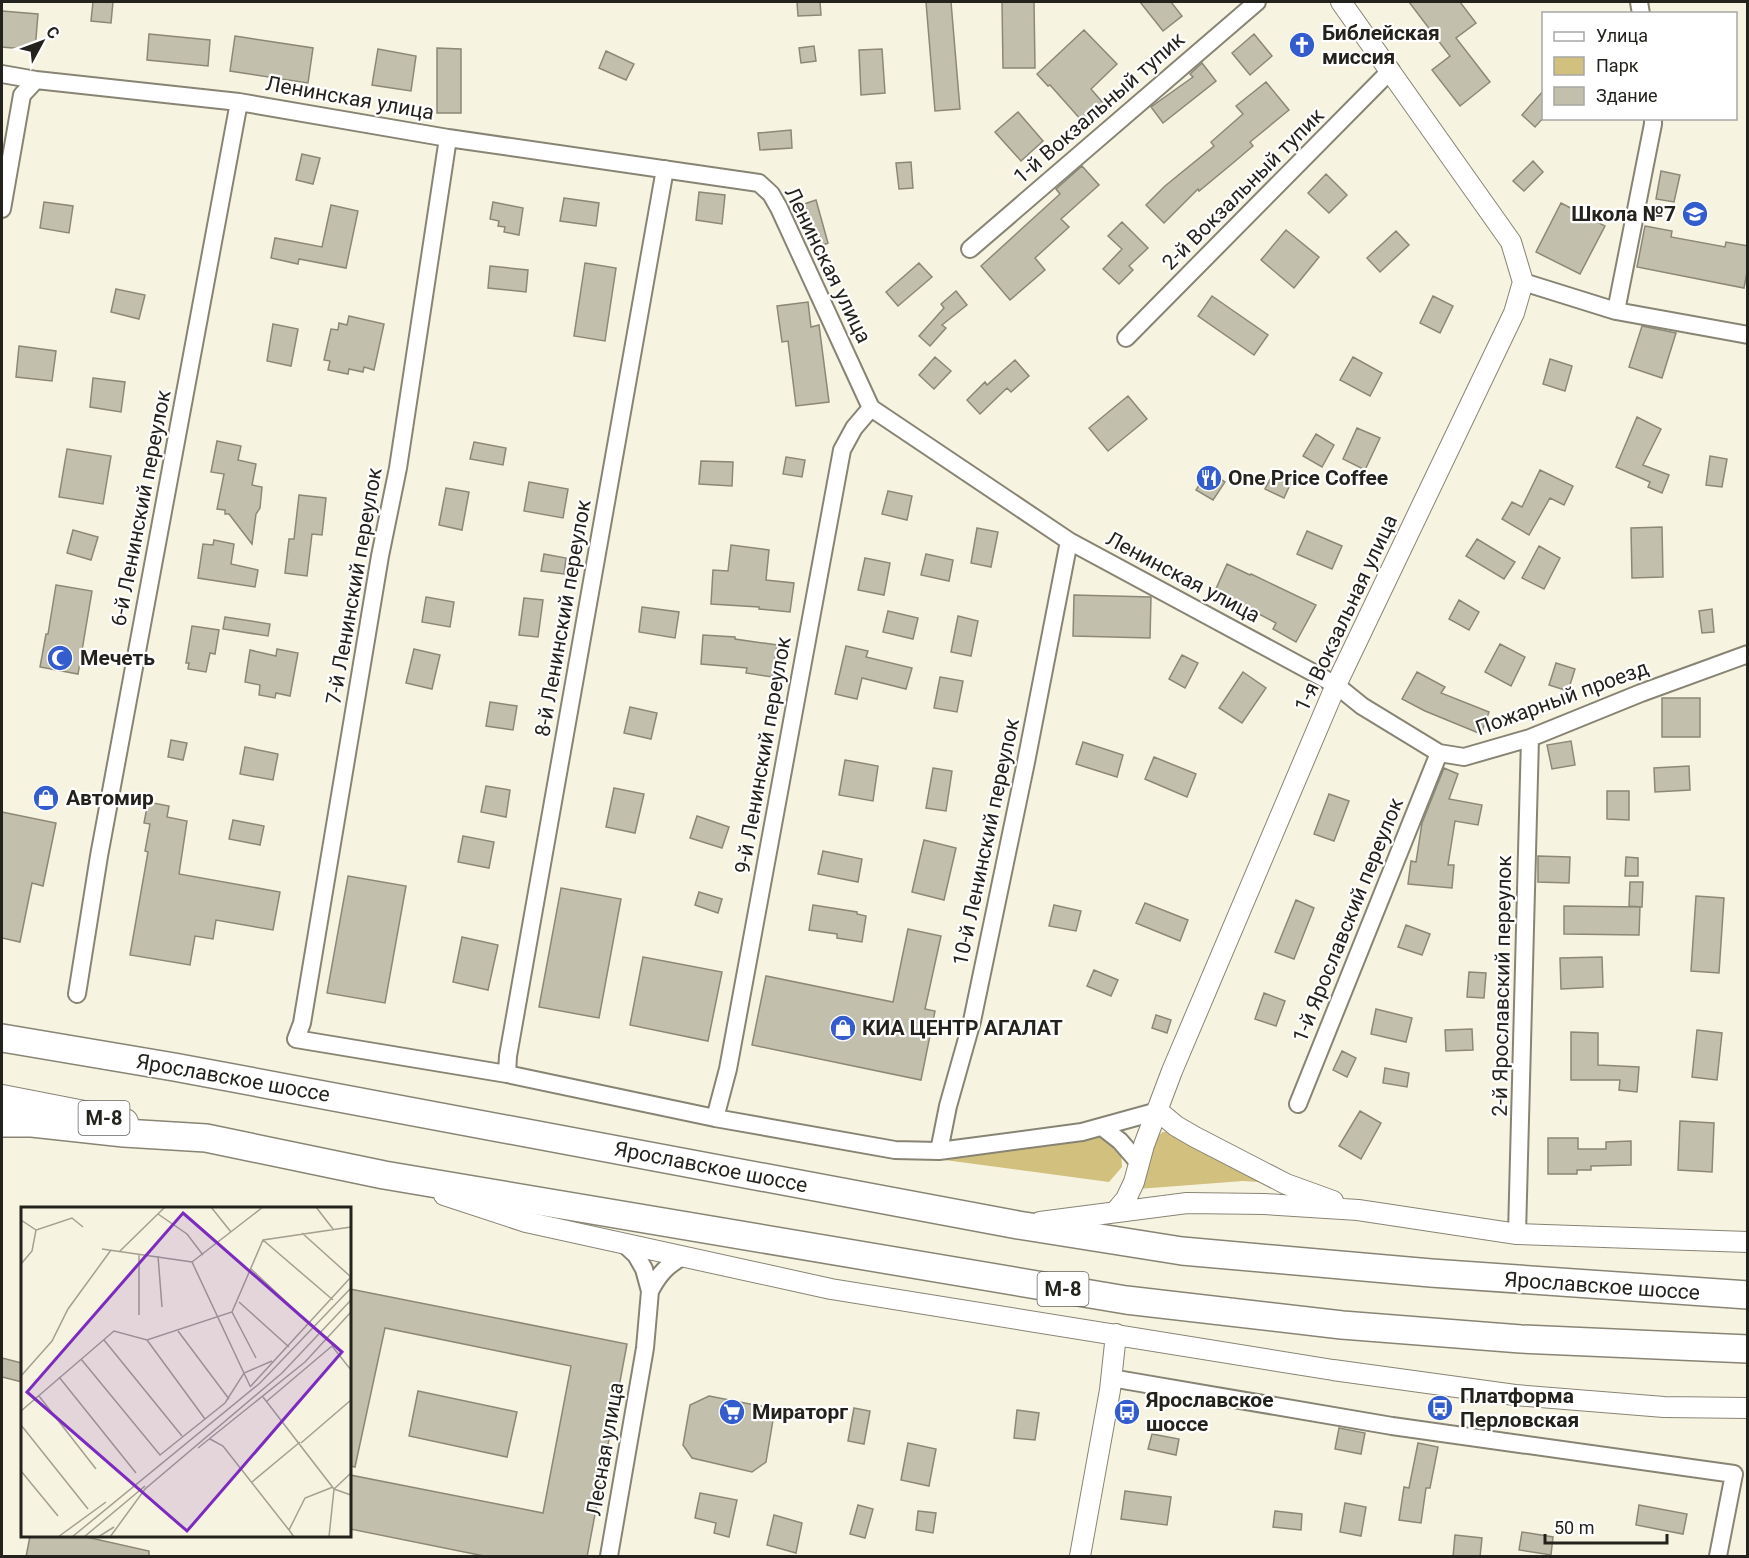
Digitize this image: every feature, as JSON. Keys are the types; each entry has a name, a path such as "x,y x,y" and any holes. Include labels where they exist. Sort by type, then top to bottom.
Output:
{"highway":[{"path":"2,1025 174,1067"},
{"name":"Ярославское шоссе","path":"2,1038 174,1067 1018,1225 1182,1251 1431,1273 1748,1295"},
{"path":"2,1123 32,1123 206,1138"},
{"name":"М-8","path":"206,1138 384,1175 1126,1300 1378,1328 1521,1339 1748,1349"}],"main road":[{"name":"М-8","path":"2,1098 206,1138"}],"street":[{"name":"1-й Вокзальный тупик","path":"970,249 1257,2"},
{"name":"1-я Вокзальная улица","path":"1114,1212 1126,1199 1175,1063 1336,685 1515,313 1522,282 1511,242 1341,2"},
{"name":"2-й Вокзальный тупик","path":"1126,338 1391,70"},
{"name":"Ленинская улица","path":"2,74 36,80 239,102 448,138 759,183 771,194 871,408 1069,541 1336,685"},
{"path":"2,209 22,95 36,80"},
{"name":"6-й Ленинский переулок","path":"77,994 101,844 239,102"},
{"path":"1616,310 1653,120"},
{"name":"7-й Ленинский переулок","path":"448,138 398,468 380,556 302,1023 296,1040 507,1074"},
{"name":"8-й Ленинский переулок","path":"507,1074 510,1044 665,170"},
{"path":"1522,282 1616,310 1748,335"},
{"name":"9-й Ленинский переулок","path":"715,1118 728,1069 842,450 854,428 871,408"},
{"name":"10-й Ленинский переулок","path":"939,1151 948,1106 977,997 1069,541"},
{"name":"Пожарный проезд","path":"1336,685 1362,706 1439,753 1464,757 1530,738 1641,693 1748,654"},
{"name":"2-й Ярославский переулок","path":"1517,1234 1530,738"},
{"name":"1-й Ярославский переулок","path":"1299,1104 1439,753"},
{"path":"507,1074 715,1118 895,1150 939,1151 1082,1132 1158,1111 1176,1126 1195,1137 1286,1184 1358,1210"},
{"path":"1102,1127 1120,1141 1139,1163"},
{"path":"384,1175 526,1222 831,1289 1333,1370 1515,1395 1664,1407 1748,1408"},
{"path":"1018,1225 1187,1203 1264,1204 1358,1210 1517,1234 1748,1242"},
{"path":"623,1243 636,1255 644,1269 650,1291"},
{"path":"650,1291 658,1275 670,1264 684,1256"},
{"name":"Лесная улица","path":"609,1557 645,1348 650,1291"},
{"path":"1080,1557 1111,1378 1116,1334"},
{"path":"1111,1378 1392,1426 1734,1474 1718,1557"}],"green space":[{"path":"1172,1131 1273,1183 1243,1181 1138,1189 1155,1137 1163,1132"},
{"path":"1100,1136 1112,1141 1121,1151 1122,1167 1109,1182 937,1159 1002,1152"}],"building":[{"path":"93,2 113,2 111,23 91,21"},
{"path":"797,2 820,2 821,15 798,16"},
{"path":"926,2 951,2 960,109 935,111"},
{"path":"1002,2 1034,2 1035,68 1003,68"},
{"path":"1140,2 1171,2 1182,16 1163,31"},
{"path":"1409,2 1460,2 1476,23 1456,38 1490,82 1460,106 1432,70 1450,56"},
{"path":"2,11 38,14 35,50 2,47"},
{"path":"1084,30 1117,64 1091,89 1103,103 1082,121 1037,74"},
{"path":"149,34 210,40 208,66 147,60"},
{"path":"1254,34 1272,56 1250,75 1232,53"},
{"path":"235,36 313,48 308,83 230,71"},
{"path":"814,46 816,61 801,63 799,48"},
{"path":"437,48 461,49 461,113 437,113"},
{"path":"378,49 416,56 411,91 372,85"},
{"path":"882,49 885,93 861,95 859,50"},
{"path":"606,51 634,64 626,80 599,68"},
{"path":"1202,63 1216,81 1163,123 1151,107 1193,77 1190,74"},
{"path":"1266,82 1289,110 1250,142 1253,146 1199,191 1198,189 1164,223 1146,205 1165,186 1214,146 1211,142 1243,114 1236,106"},
{"path":"1542,92 1542,119 1535,127 1522,115"},
{"path":"1018,112 1043,141 1021,161 995,132"},
{"path":"791,130 792,148 760,150 758,133"},
{"path":"302,154 320,158 313,184 296,180"},
{"path":"1533,161 1543,172 1524,191 1513,181"},
{"path":"911,162 913,188 899,189 896,163"},
{"path":"1082,166 1099,185 1061,219 1069,227 1035,258 1045,270 1010,300 981,266 1060,194 1056,189"},
{"path":"1661,171 1680,175 1674,202 1656,199"},
{"path":"1326,174 1347,195 1329,213 1308,193"},
{"path":"699,192 725,195 722,224 696,220"},
{"path":"564,198 599,203 596,226 560,221"},
{"path":"816,200 828,243 814,249 809,237 814,234 804,204"},
{"path":"44,202 73,206 69,233 40,228"},
{"path":"493,202 523,208 519,235 504,232 505,227 498,226 499,221 490,219"},
{"path":"1561,203 1605,226 1580,274 1536,252"},
{"path":"331,205 358,211 346,268 299,259 298,264 271,258 275,238 322,247"},
{"path":"1122,222 1148,248 1129,266 1133,270 1119,284 1103,269 1122,249 1108,236"},
{"path":"1645,226 1672,231 1671,237 1725,247 1726,242 1748,246 1748,267 1744,288 1637,267"},
{"path":"1286,230 1319,257 1294,288 1261,260"},
{"path":"1396,231 1409,245 1380,272 1367,258"},
{"path":"585,263 616,268 605,341 574,336"},
{"path":"919,263 932,277 898,306 886,292"},
{"path":"490,266 528,270 526,292 488,288"},
{"path":"116,289 145,295 139,319 111,312"},
{"path":"956,291 967,305 942,325 946,328 930,346 919,336 944,308 941,304"},
{"path":"1212,296 1268,335 1254,355 1198,316"},
{"path":"1433,296 1453,306 1440,333 1420,323"},
{"path":"808,302 811,327 819,325 829,402 796,406 788,341 782,342 777,306"},
{"path":"349,316 384,324 374,370 364,367 363,372 349,369 348,374 328,370 330,361 324,360 331,329 338,330 339,323 347,325"},
{"path":"273,324 298,329 291,366 267,361"},
{"path":"1642,326 1676,333 1662,378 1629,367"},
{"path":"19,346 56,351 52,381 16,377"},
{"path":"935,357 951,371 934,389 919,375"},
{"path":"1353,357 1382,373 1370,396 1340,380"},
{"path":"1550,359 1572,366 1565,391 1543,384"},
{"path":"1015,360 1029,376 1011,392 1007,388 980,414 967,400 985,382 987,385"},
{"path":"93,378 125,382 121,412 90,407"},
{"path":"1128,396 1147,419 1108,451 1089,428"},
{"path":"1637,417 1661,429 1643,465 1669,475 1662,493 1648,487 1650,482 1616,467"},
{"path":"1357,428 1380,438 1365,470 1343,459"},
{"path":"1316,434 1334,445 1322,467 1303,456"},
{"path":"217,441 241,446 238,460 256,464 252,485 262,487 252,544 229,514 225,514 225,510 217,509 224,474 211,472"},
{"path":"474,442 506,448 503,465 470,459"},
{"path":"67,449 111,456 103,504 59,497"},
{"path":"1710,456 1727,459 1722,487 1706,485"},
{"path":"786,457 805,460 802,477 783,474"},
{"path":"701,461 733,462 732,486 699,484"},
{"path":"1275,470 1293,478 1284,498 1265,489"},
{"path":"1540,470 1573,486 1564,505 1550,498 1529,535 1502,519 1512,502 1522,507"},
{"path":"1208,471 1225,482 1213,500 1196,490"},
{"path":"529,482 568,489 563,518 524,511"},
{"path":"446,488 469,492 462,530 439,525"},
{"path":"888,491 912,496 907,520 882,514"},
{"path":"299,495 326,498 322,535 312,534 307,576 285,573 289,539 294,539"},
{"path":"1662,527 1663,577 1632,578 1631,528"},
{"path":"977,528 998,532 991,567 971,563"},
{"path":"73,530 98,537 91,560 67,553"},
{"path":"1307,531 1342,546 1332,569 1297,554"},
{"path":"1477,539 1515,562 1504,579 1466,556"},
{"path":"214,540 234,544 231,564 258,570 255,587 198,578 203,544 213,545"},
{"path":"731,545 769,550 766,580 794,583 790,612 759,609 759,607 711,604 713,570 728,571"},
{"path":"1539,546 1560,558 1544,589 1522,578"},
{"path":"544,554 566,558 564,574 541,571"},
{"path":"926,554 953,560 949,581 921,575"},
{"path":"865,558 890,563 884,595 858,590"},
{"path":"1227,564 1316,605 1296,642 1273,629 1276,623 1215,591"},
{"path":"56,585 92,591 78,674 40,667"},
{"path":"1074,595 1151,597 1150,638 1073,636"},
{"path":"426,597 454,602 450,627 422,622"},
{"path":"524,598 543,600 538,637 519,635"},
{"path":"1459,600 1479,612 1469,630 1449,619"},
{"path":"642,607 679,612 675,638 639,632"},
{"path":"1712,609 1714,632 1702,633 1699,611"},
{"path":"888,611 918,618 913,639 883,632"},
{"path":"958,616 978,621 971,656 951,652"},
{"path":"225,617 270,624 268,636 223,629"},
{"path":"192,626 219,630 215,654 210,653 206,672 188,669 189,663 186,663"},
{"path":"703,635 735,637 735,639 777,645 772,677 746,673 747,668 701,664"},
{"path":"1500,644 1525,657 1511,686 1485,672"},
{"path":"846,646 868,651 866,657 912,668 906,689 862,678 857,699 835,694"},
{"path":"277,649 298,653 290,696 276,693 275,698 259,695 260,685 245,682 250,650 276,656"},
{"path":"414,649 440,655 432,689 406,683"},
{"path":"1182,655 1198,663 1185,688 1169,679"},
{"path":"1556,663 1575,669 1568,691 1549,685"},
{"path":"1243,672 1266,688 1242,723 1219,708"},
{"path":"1417,672 1445,687 1441,693 1489,712 1481,734 1402,699"},
{"path":"940,677 963,681 957,712 934,708"},
{"path":"1662,698 1700,698 1700,737 1662,737"},
{"path":"490,702 517,706 513,730 486,726"},
{"path":"630,707 657,713 651,739 624,733"},
{"path":"171,740 187,743 183,760 168,757"},
{"path":"1571,741 1575,765 1552,769 1547,745"},
{"path":"1083,742 1123,755 1117,777 1076,764"},
{"path":"245,747 278,754 273,780 240,774"},
{"path":"1154,757 1196,774 1187,797 1145,779"},
{"path":"845,760 878,766 873,801 839,795"},
{"path":"1689,766 1690,790 1655,792 1654,768"},
{"path":"933,768 952,771 946,811 926,808"},
{"path":"1444,768 1458,774 1449,799 1482,805 1478,825 1455,821 1448,865 1454,865 1452,888 1408,884 1411,861 1416,862 1422,823"},
{"path":"486,786 510,790 506,817 481,812"},
{"path":"614,788 644,794 635,833 606,827"},
{"path":"1607,791 1629,791 1629,820 1607,819"},
{"path":"1329,794 1349,801 1334,841 1314,834"},
{"path":"148,802 169,806 167,817 187,821 179,874 280,892 273,930 216,920 213,939 195,936 190,965 130,955 148,852 145,851 150,824 144,823"},
{"path":"2,812 56,823 43,886 32,883 20,942 2,938"},
{"path":"697,816 729,827 722,848 690,838"},
{"path":"233,820 264,826 260,845 229,839"},
{"path":"463,836 494,842 489,868 458,862"},
{"path":"924,840 956,848 944,900 912,892"},
{"path":"823,851 862,859 858,882 818,874"},
{"path":"1538,856 1570,857 1569,883 1538,882"},
{"path":"1626,857 1638,858 1638,876 1625,876"},
{"path":"348,876 406,886 385,1003 327,993"},
{"path":"1630,882 1643,882 1642,907 1629,906"},
{"path":"561,888 621,899 599,1018 539,1007"},
{"path":"699,892 722,899 718,913 695,905"},
{"path":"1696,896 1724,898 1719,973 1691,971"},
{"path":"1296,900 1314,908 1294,959 1275,952"},
{"path":"1145,903 1188,920 1180,941 1136,923"},
{"path":"813,905 857,912 857,914 866,916 862,942 837,938 837,934 809,930"},
{"path":"1054,905 1081,911 1076,931 1049,926"},
{"path":"1564,906 1640,907 1639,935 1564,934"},
{"path":"1406,925 1430,934 1422,955 1398,947"},
{"name":"КИА ЦЕНТР АГАЛАТ","path":"908,929 941,936 925,1009 935,1011 921,1080 752,1045 766,976 893,1002"},
{"path":"462,937 498,945 488,990 453,982"},
{"path":"643,957 722,972 708,1041 630,1025"},
{"path":"1602,957 1603,987 1561,989 1560,958"},
{"path":"1094,970 1118,980 1111,996 1087,986"},
{"path":"1469,972 1486,973 1484,998 1467,997"},
{"path":"1264,993 1285,1001 1276,1026 1255,1019"},
{"path":"1376,1009 1412,1018 1406,1042 1371,1034"},
{"path":"1156,1015 1171,1020 1167,1033 1152,1028"},
{"path":"1472,1029 1473,1050 1446,1051 1445,1030"},
{"path":"1697,1030 1722,1033 1717,1080 1692,1077"},
{"path":"1571,1032 1598,1033 1598,1065 1639,1067 1637,1092 1619,1090 1620,1080 1571,1080"},
{"path":"1342,1051 1356,1058 1347,1077 1333,1070"},
{"path":"1385,1068 1409,1073 1407,1087 1383,1083"},
{"path":"1360,1111 1381,1123 1361,1159 1339,1146"},
{"path":"1680,1121 1714,1123 1712,1172 1678,1170"},
{"path":"1548,1138 1578,1138 1578,1149 1606,1149 1606,1142 1631,1141 1631,1165 1591,1166 1591,1170 1577,1170 1577,1174 1548,1174"},
{"path":"351,1289 627,1344 587,1557 489,1557 351,1529 351,1475 543,1513 571,1366 385,1328 355,1467 351,1466"},
{"path":"2,1358 21,1363 21,1382 2,1377"},
{"path":"418,1391 517,1412 507,1457 409,1436"},
{"path":"709,1396 765,1407 773,1420 766,1462 752,1472 692,1458 683,1445 690,1405"},
{"path":"854,1408 870,1411 864,1444 848,1441"},
{"path":"1017,1410 1039,1413 1035,1440 1014,1438"},
{"path":"1339,1428 1365,1433 1361,1454 1335,1449"},
{"path":"1152,1434 1179,1439 1176,1455 1148,1449"},
{"path":"908,1443 936,1449 929,1486 901,1480"},
{"path":"1418,1443 1438,1447 1430,1488 1426,1488 1421,1523 1399,1520 1404,1487 1409,1488"},
{"path":"1125,1491 1171,1497 1167,1525 1121,1519"},
{"path":"700,1493 737,1500 729,1537 714,1533 716,1523 695,1518"},
{"path":"1345,1503 1366,1507 1361,1536 1340,1532"},
{"path":"858,1505 873,1509 865,1538 850,1534"},
{"path":"1639,1505 1687,1514 1683,1534 1636,1525"},
{"path":"918,1511 936,1513 933,1533 916,1530"},
{"path":"1275,1511 1302,1514 1301,1530 1273,1527"},
{"path":"774,1515 802,1523 796,1553 767,1545"},
{"path":"1522,1532 1553,1537 1551,1555 1519,1550"},
{"path":"1455,1535 1482,1538 1480,1557 1453,1557"},
{"path":"30,1537 86,1537 149,1551 149,1557 26,1557"}],"place":[{"name":"Библейская миссия","path":"1302,45"},
{"name":"Школа №7","path":"1695,214"},
{"name":"One Price Coffee","path":"1209,478"},
{"name":"Мечеть","path":"60,658"},
{"name":"Автомир","path":"46,798"},
{"name":"КИА ЦЕНТР АГАЛАТ","path":"843,1028"},
{"name":"Платформа Перловская","path":"1440,1408"},
{"name":"Мираторг","path":"732,1412"},
{"name":"Ярославское шоссе","path":"1127,1412"}]}
